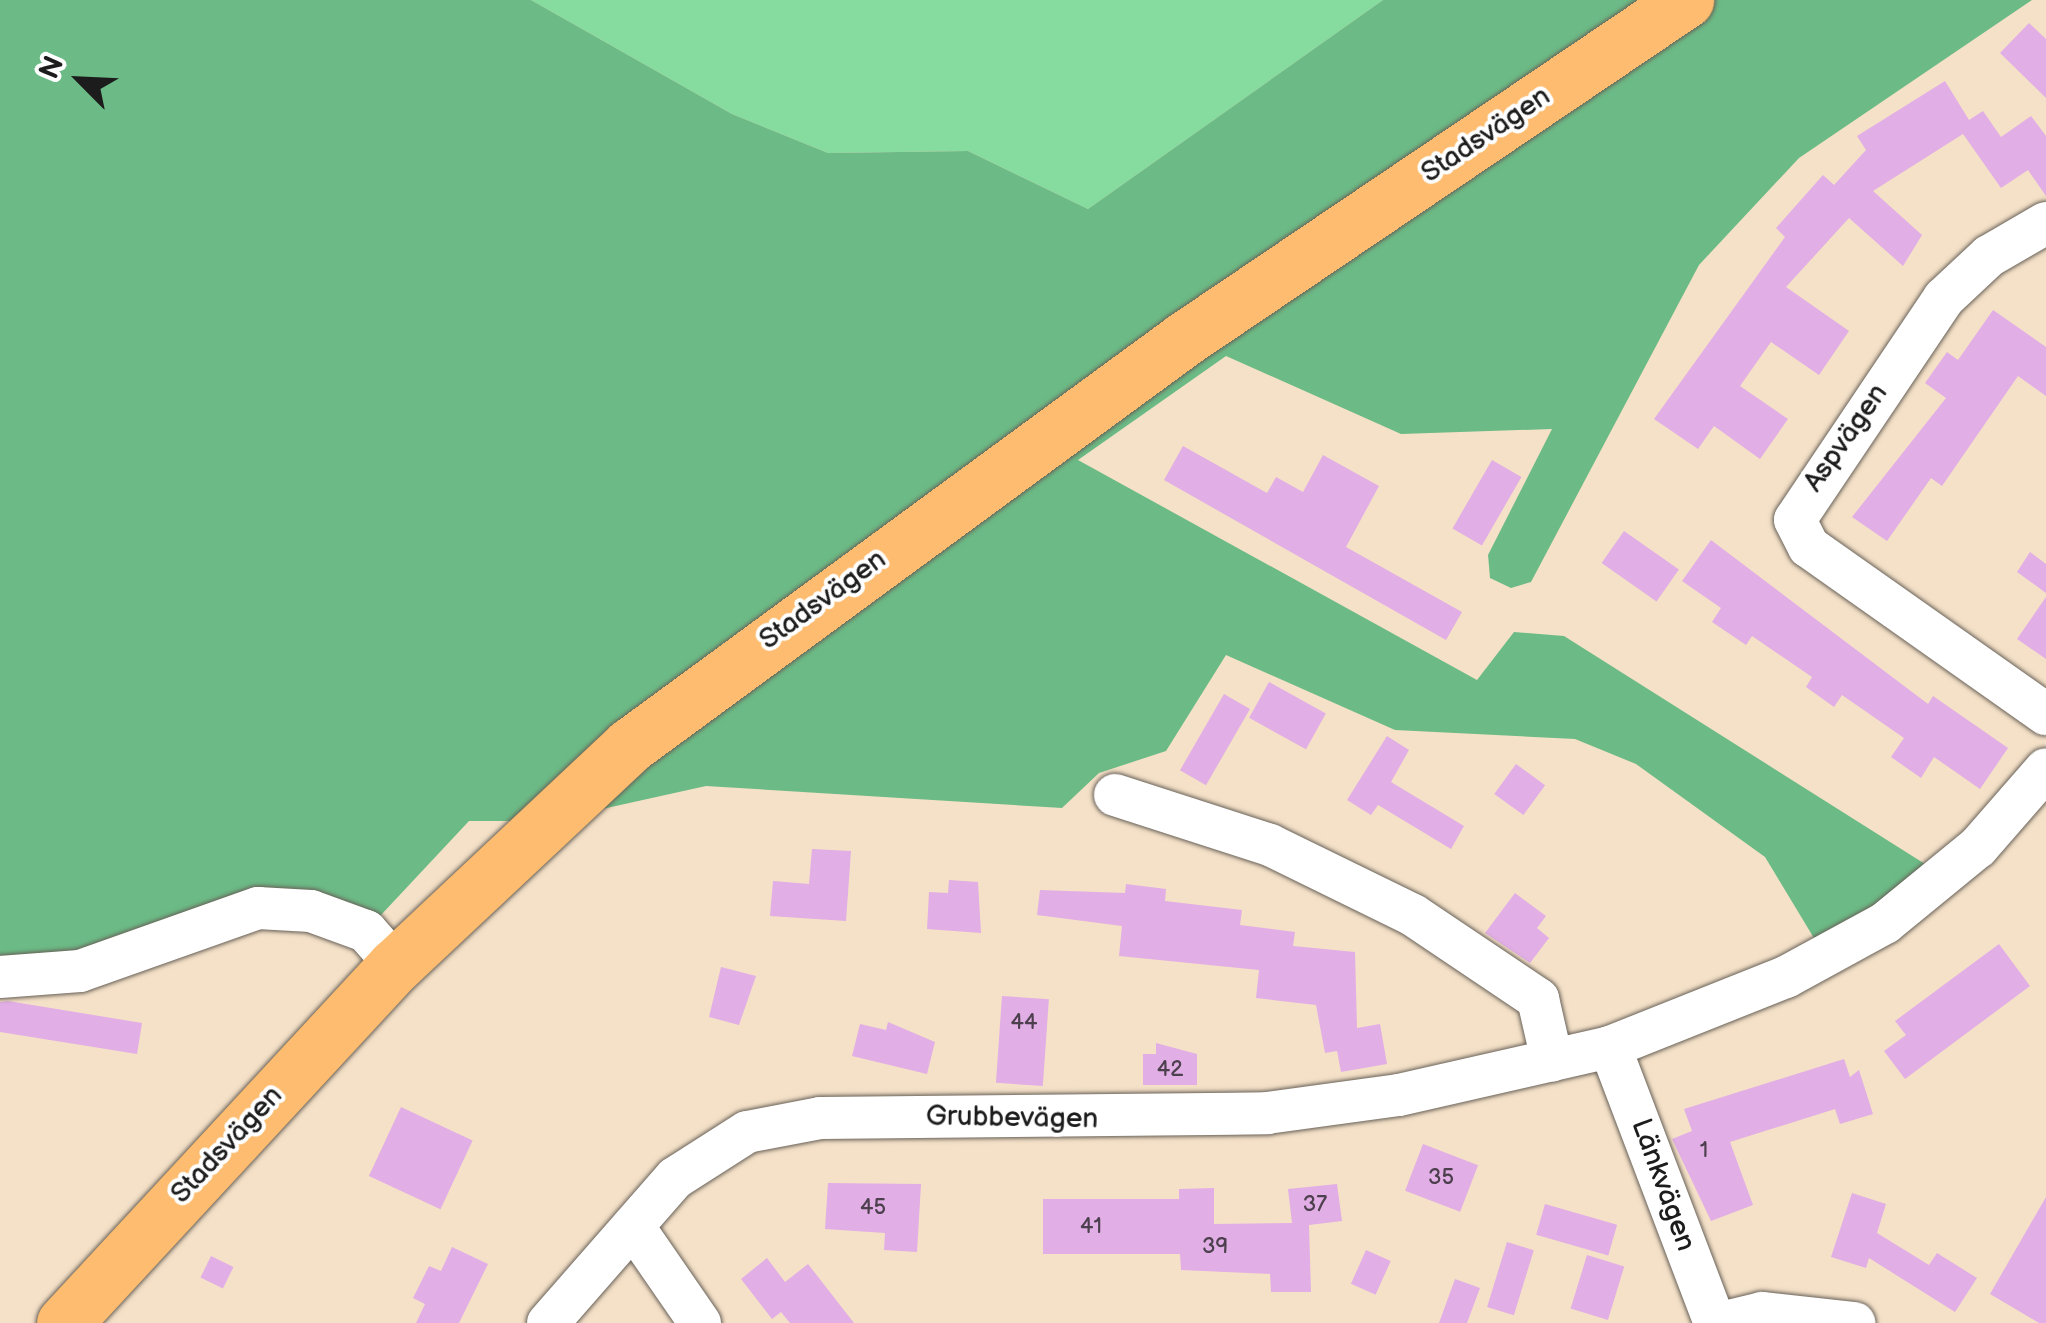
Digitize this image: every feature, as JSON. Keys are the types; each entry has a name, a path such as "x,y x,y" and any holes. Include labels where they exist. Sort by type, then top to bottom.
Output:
{"main road":[{"name":"Stadsvägen","path":"64,1323 396,965 629,746 788,625 1184,338 1686,0"}],"street":[{"name":"Aspvägen","path":"2046,223 1988,256 1944,298 1794,520 1808,547 2046,714"},
{"name":"Grubbevägen","path":"548,1323 675,1178 747,1132 784,1124 1268,1114 1610,1047 1786,978 1886,924 1978,847 2046,769"},
{"path":"1115,795 1270,845 1413,914 1538,998 1552,1060"},
{"path":"0,977 94,967 258,908 311,911 366,932 396,965"},
{"name":"Länkvägen","path":"1610,1047 1718,1323"},
{"path":"633,1226 700,1323"},
{"path":"1718,1323 1762,1313 1854,1323"}],"green space":[{"path":"0,0 531,0 732,114 828,153 968,151 1088,209 1383,0 2032,0 1799,158 1699,265 1531,582 1511,588 1490,578 1488,555 1552,429 1401,434 1226,356 1078,460 1477,680 1514,632 1564,636 1944,876 1826,958 1765,857 1636,764 1575,739 1395,730 1226,655 1166,751 1099,773 1062,808 706,786 548,821 469,821 366,931 311,911 0,977"},
{"path":"531,0 1383,0 1088,209 968,151 828,153 732,114"}],"building":[{"path":"2029,23 2046,39 2046,98 2000,53"},
{"path":"1945,81 1969,120 1983,111 2001,137 2031,116 2046,136 2046,196 2028,170 2001,188 1963,134 1873,191 1922,235 1903,266 1849,218 1786,287 1849,331 1819,375 1771,342 1740,386 1788,419 1760,459 1714,426 1698,449 1654,419 1785,237 1776,228 1823,175 1834,185 1866,150 1857,136"},
{"path":"1993,310 2046,347 2046,396 2018,376 1942,486 1931,478 1887,541 1852,517 1946,398 1925,383 1947,352 1958,360"},
{"path":"1183,446 1267,493 1276,477 1303,492 1323,455 1379,486 1346,547 1462,612 1446,640 1164,480"},
{"path":"1492,460 1521,477 1482,545 1452,528"},
{"path":"1624,531 1679,569 1657,601 1602,563"},
{"path":"1711,540 1928,704 1933,696 2008,748 1980,789 1934,757 1921,778 1891,757 1904,738 1842,695 1834,707 1806,687 1812,677 1752,636 1746,645 1712,622 1721,608 1682,581"},
{"path":"2030,552 2046,564 2046,593 2017,572"},
{"path":"2046,597 2046,659 2017,639"},
{"path":"1269,682 1326,714 1306,749 1249,718"},
{"path":"1224,694 1250,709 1206,785 1180,770"},
{"path":"1387,736 1409,750 1391,782 1464,826 1451,849 1378,805 1371,815 1347,800"},
{"path":"1516,764 1545,785 1523,815 1494,794"},
{"path":"812,849 851,851 846,921 770,916 773,881 809,884"},
{"path":"949,880 978,882 981,933 927,929 929,892 948,893"},
{"path":"1126,884 1166,889 1165,901 1242,910 1240,925 1295,932 1293,946 1355,952 1357,1028 1380,1024 1387,1064 1341,1072 1337,1051 1325,1053 1316,1005 1256,998 1259,970 1119,956 1122,926 1037,915 1040,890 1125,893"},
{"path":"1515,893 1546,916 1537,928 1549,938 1530,963 1485,933"},
{"path":"1999,944 2030,986 1905,1079 1884,1051 1906,1035 1895,1021"},
{"path":"721,967 756,976 739,1025 709,1017"},
{"path":"1002,996 1049,999 1043,1086 996,1083"},
{"path":"0,1002 142,1023 137,1054 0,1032"},
{"path":"888,1022 935,1042 927,1074 852,1056 860,1024 886,1030"},
{"path":"1156,1043 1197,1054 1197,1085 1143,1085 1143,1054 1156,1054"},
{"path":"1844,1059 1850,1077 1859,1070 1873,1114 1840,1124 1835,1109 1730,1142 1753,1205 1711,1221 1672,1139 1692,1131 1684,1109"},
{"path":"401,1107 473,1140 440,1209 369,1176"},
{"path":"1423,1144 1478,1165 1460,1212 1405,1191"},
{"path":"828,1183 921,1184 917,1252 884,1250 885,1233 825,1229"},
{"path":"1337,1184 1342,1221 1309,1225 1311,1292 1271,1292 1270,1274 1181,1270 1180,1254 1043,1254 1043,1199 1179,1199 1179,1189 1214,1188 1214,1224 1292,1223 1288,1189"},
{"path":"1852,1193 1886,1204 1877,1233 1929,1265 1937,1253 1977,1278 1955,1312 1869,1258 1866,1268 1831,1257"},
{"path":"2046,1197 2046,1323 2039,1323 1990,1294"},
{"path":"1545,1204 1617,1225 1608,1255 1536,1235"},
{"path":"1507,1242 1534,1250 1514,1315 1487,1307"},
{"path":"452,1247 488,1264 459,1323 416,1323 425,1304 413,1298 429,1266 441,1271"},
{"path":"1366,1250 1391,1261 1376,1295 1351,1284"},
{"path":"1587,1255 1624,1266 1608,1320 1571,1309"},
{"path":"211,1256 233,1267 223,1289 200,1278"},
{"path":"767,1258 785,1282 808,1264 854,1323 790,1323 781,1312 772,1319 741,1279"},
{"path":"1455,1279 1480,1288 1467,1323 1439,1323"}]}
